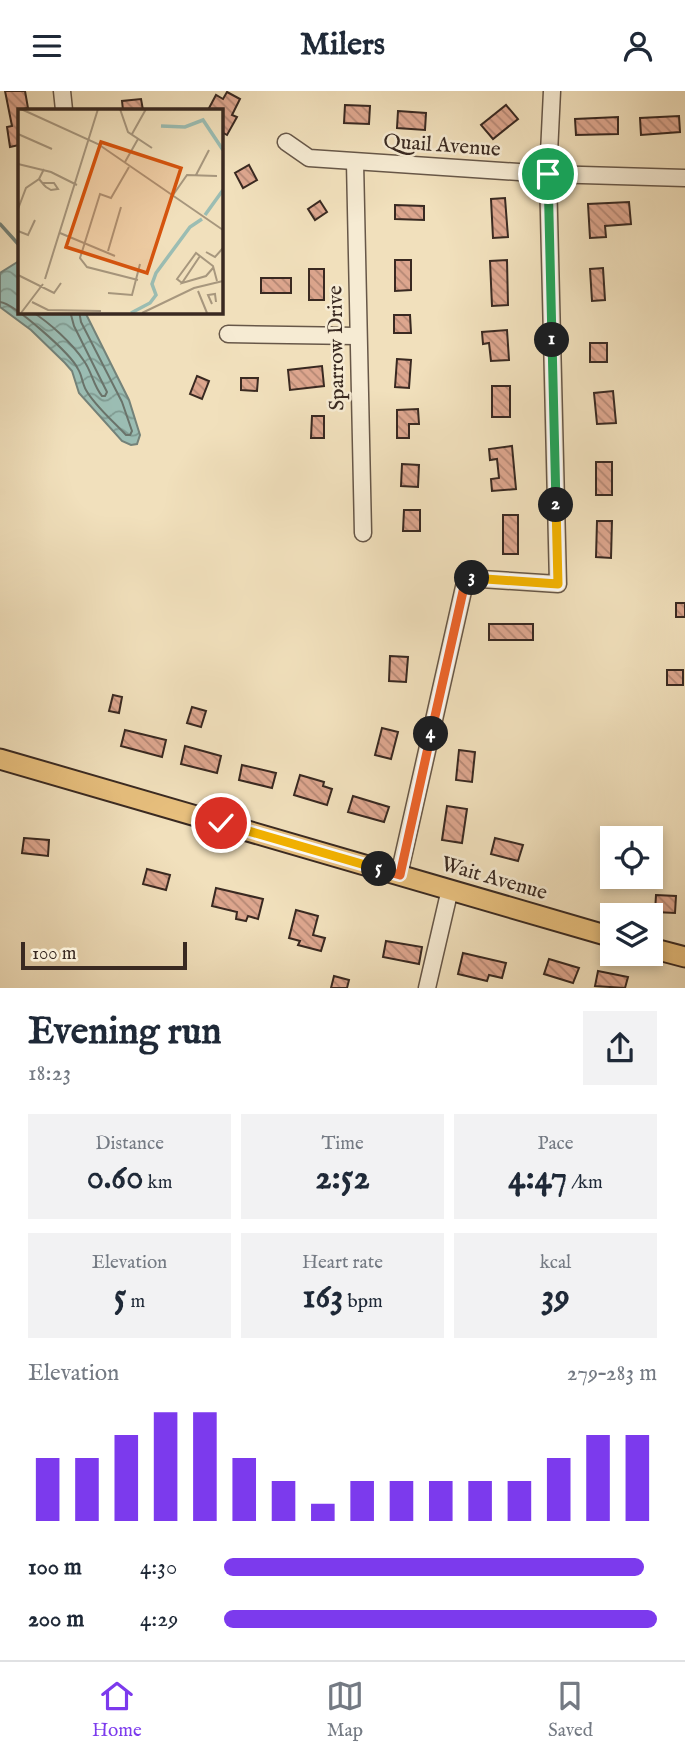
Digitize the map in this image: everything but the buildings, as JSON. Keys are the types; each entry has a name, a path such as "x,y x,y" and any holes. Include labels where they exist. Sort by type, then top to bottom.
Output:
{"main road":[{"name":"Wait Avenue","path":"0,759 600,933"},
{"path":"663,951 685,957"}],"street":[{"path":"61,91 64,109"},
{"path":"400,875 466,578 558,584 548,174 552,91"},
{"name":"Quail Avenue","path":"286,142 309,158 548,174 685,179"},
{"name":"Sparrow Drive","path":"355,162 363,533"},
{"path":"228,334 357,336"},
{"path":"427,988 450,889"}],"water":[{"path":"18,262 18,313 86,313 129,400 140,435 137,444 131,445 122,441 79,393 72,371 65,363 31,330 0,307 0,273"}],"waterway":[{"path":"0,224 18,244"}],"route":[{"path":"221,823 400,875 466,578 558,584 548,174"}]}
